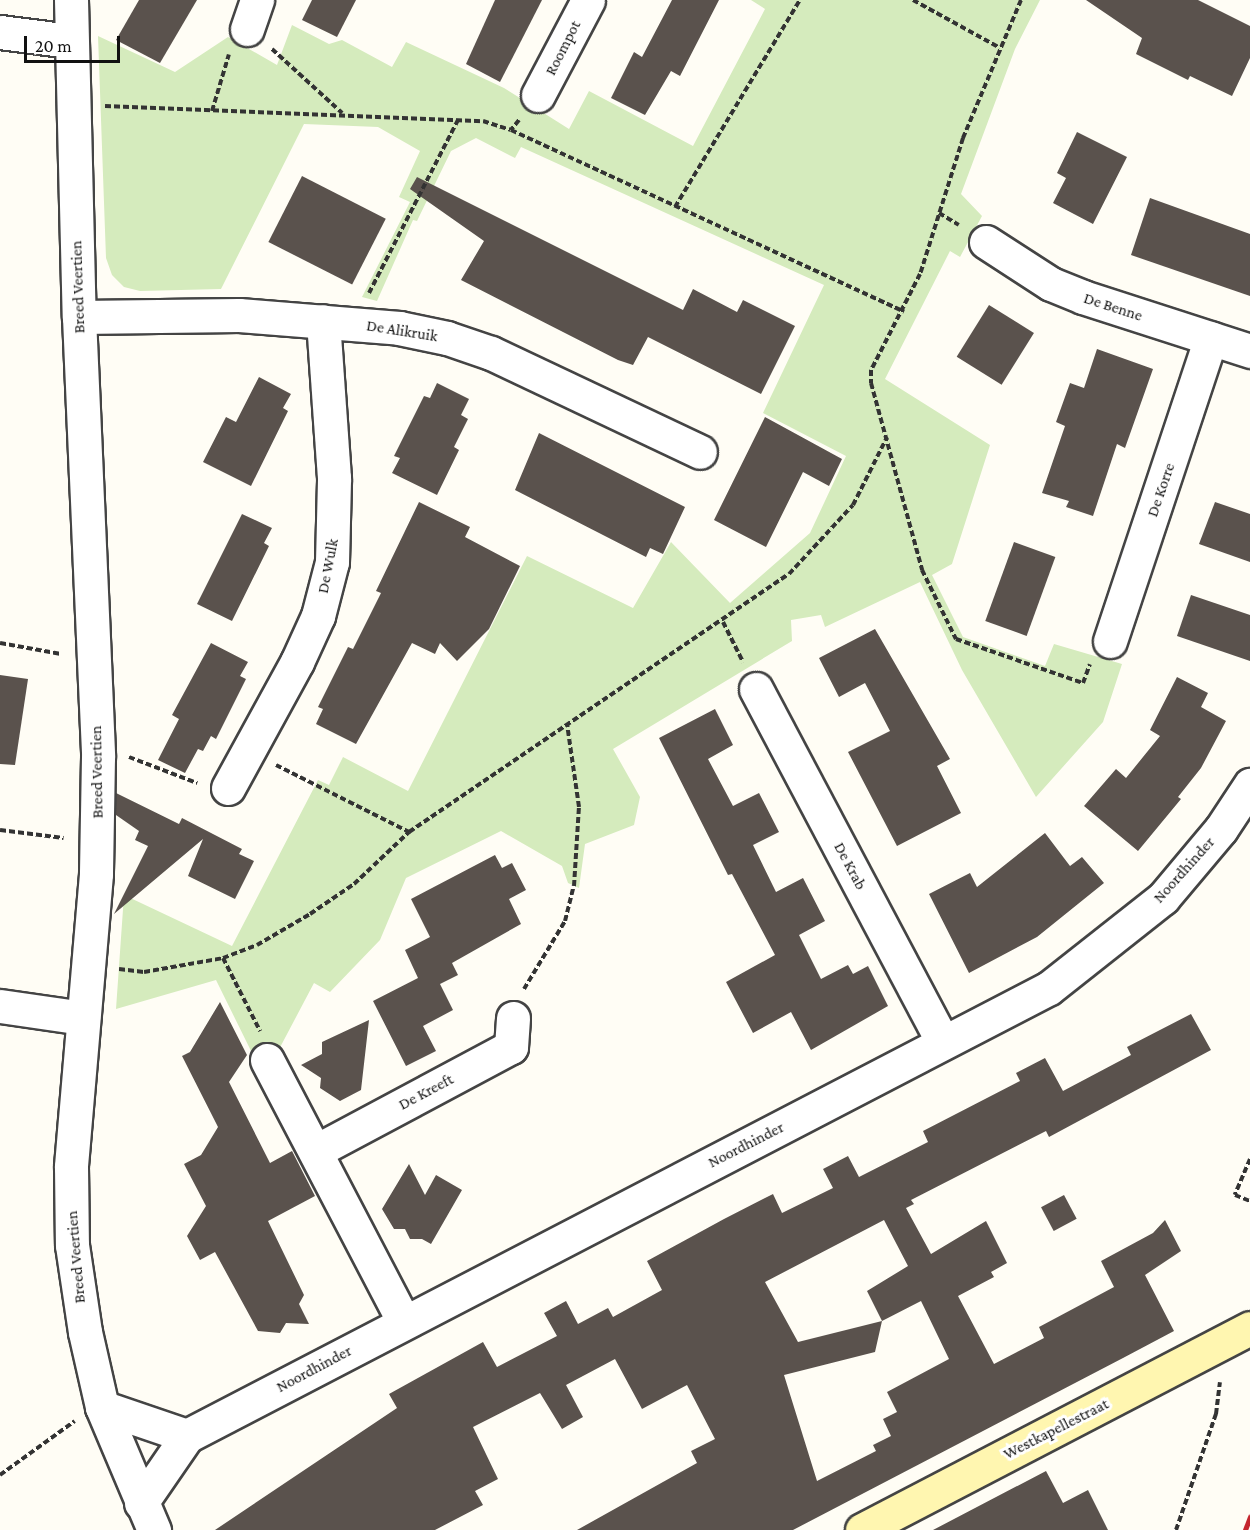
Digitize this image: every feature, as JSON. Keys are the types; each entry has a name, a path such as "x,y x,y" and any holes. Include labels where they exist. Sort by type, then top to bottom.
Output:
{"street":[{"name":"Breed Veertien","path":"71,0 70,40 79,317 98,757 97,842 70,1167 72,1245 85,1332 102,1407 147,1516"},
{"name":"Roompot","path":"538,95 588,0"},
{"path":"0,32 70,40"},
{"name":"De Benne","path":"986,242 1051,284 1250,351"},
{"name":"De Alikruik","path":"79,317 239,315 338,322 447,338 491,353 700,453"},
{"name":"De Wulk","path":"228,788 318,616 332,562 338,322"},
{"name":"De Korre","path":"1110,642 1212,338"},
{"name":"De Krab","path":"756,689 943,1042"},
{"name":"Noordhinder","path":"147,1516 187,1436 1049,988 1163,898 1221,829 1250,784"},
{"path":"0,1005 83,1018"},
{"name":"De Kreeft","path":"316,1150 511,1047 513,1018"},
{"path":"267,1060 404,1322"},
{"name":"Westkapellestraat","path":"862,1530 1250,1328"},
{"path":"102,1407 187,1436"}],"path":[{"path":"675,207 800,0"},
{"path":"913,0 1000,48"},
{"path":"1021,0 963,138 920,274 904,312 871,370 871,383 922,570 956,639 1083,683 1094,652 1110,642"},
{"path":"212,111 232,44 252,14 293,66 342,114"},
{"path":"511,130 538,95"},
{"path":"72,105 483,121 511,130 904,312"},
{"path":"338,322 458,120"},
{"path":"88,965 144,972 223,958 257,945 310,914 354,884 409,832 567,724 723,622 789,574 832,531 870,476 887,437"},
{"path":"723,622 756,689"},
{"path":"0,643 94,660"},
{"path":"513,1018 527,982 546,958 565,921 574,886 579,807 567,724"},
{"path":"249,751 409,832"},
{"path":"98,757 134,757 194,782 228,788"},
{"path":"0,830 97,842"},
{"path":"223,958 262,1035 267,1060"},
{"path":"1250,1159 1235,1195 1250,1201"},
{"path":"1176,1530 1216,1414 1220,1344"},
{"path":"0,1475 86,1413 102,1407"}],"green space":[{"path":"751,0 1040,0 1015,49 961,194 982,216 960,257 950,251 885,379 990,445 952,564 932,575 963,637 1045,666 1054,644 1122,664 1103,722 1036,797 962,670 920,582 825,627 821,615 791,620 792,641 613,749 640,797 634,825 585,844 579,888 568,883 562,866 501,831 406,878 380,940 330,992 314,983 276,1055 255,1059 216,980 116,1009 124,895 232,946 318,780 329,785 343,757 408,791 527,556 633,608 671,542 730,603 810,533 846,456 763,413 824,285 521,147 515,158 476,138 451,151 417,221 413,220 377,301 362,297 410,202 399,197 420,151 378,127 304,124 221,289 140,291 124,287 112,275 106,258 98,36 175,72 228,37 277,65 292,25 329,44 342,40 392,67 406,42 504,88 569,129 589,91 693,146 765,9"}],"building":[{"path":"139,0 197,0 160,63 116,40"},
{"path":"312,0 356,0 337,37 302,20"},
{"path":"495,0 542,0 500,82 466,64"},
{"path":"672,0 719,0 680,76 671,71 645,115 611,98 634,52 642,57"},
{"path":"1086,0 1198,0 1250,26 1250,58 1232,96 1190,76 1188,80 1136,54 1142,38"},
{"path":"1077,132 1127,157 1093,224 1053,203 1066,178 1057,173"},
{"path":"302,176 386,219 352,285 268,242"},
{"path":"417,177 683,310 693,289 737,312 743,300 795,326 761,394 648,337 633,365 618,360 461,280 484,241 410,189"},
{"path":"1150,198 1250,234 1250,296 1131,255"},
{"path":"989,305 1034,333 1002,385 957,357"},
{"path":"1097,349 1153,369 1125,448 1117,444 1093,516 1066,507 1069,501 1042,493 1065,426 1056,422 1070,383 1084,388"},
{"path":"259,377 291,394 283,408 288,411 251,486 203,462 226,417 236,422"},
{"path":"437,383 469,399 461,415 468,419 454,447 459,450 437,495 392,473 400,458 394,456 424,396 430,398"},
{"path":"765,417 842,459 829,486 803,472 766,547 714,520"},
{"path":"539,433 685,507 663,554 650,548 646,557 515,490"},
{"path":"419,502 470,527 465,537 520,566 489,629 457,661 440,643 435,654 412,643 356,744 316,724 323,709 318,707 348,647 353,649 381,593 376,591"},
{"path":"1215,502 1250,514 1250,562 1199,544"},
{"path":"242,514 272,528 264,543 269,546 232,621 197,604"},
{"path":"1014,542 1055,557 1027,636 985,621"},
{"path":"1191,595 1250,615 1250,661 1177,636"},
{"path":"875,629 950,759 937,766 961,813 897,846 848,752 890,731 865,683 839,697 819,658"},
{"path":"211,643 248,662 240,676 246,679 216,739 211,736 203,751 198,749 185,773 158,760 179,719 172,715"},
{"path":"0,675 28,679 15,765 0,764"},
{"path":"1177,677 1208,693 1201,707 1226,721 1201,768 1178,797 1181,799 1138,851 1084,806 1116,769 1126,778 1160,736 1150,730"},
{"path":"715,709 733,745 708,759 733,806 759,793 779,832 753,845 776,892 803,878 825,921 799,935 821,979 848,965 853,974 868,966 888,1006 811,1050 791,1012 753,1033 726,982 775,955 732,874 728,875 659,738"},
{"path":"116,793 179,824 182,818 242,849 239,854 254,861 235,899 188,876 203,839 114,914 148,846 135,840 139,831 116,815"},
{"path":"1045,833 1070,866 1082,857 1104,883 1037,937 969,973 929,894 970,873 977,887"},
{"path":"495,855 502,868 512,863 526,890 509,899 521,924 452,963 458,975 440,984 453,1010 423,1026 436,1051 406,1066 373,1001 418,978 405,950 430,937 411,899"},
{"path":"220,1002 247,1055 229,1082 270,1163 292,1151 315,1196 268,1221 304,1295 299,1304 309,1324 286,1323 280,1333 258,1331 215,1252 200,1260 187,1236 206,1206 184,1164 201,1155 218,1127 182,1056 190,1052"},
{"path":"1191,1014 1211,1050 1049,1137 1046,1131 911,1200 914,1204 906,1208 931,1254 986,1221 1007,1263 991,1272 994,1277 958,1296 994,1364 1044,1338 1039,1327 1114,1287 1101,1261 1153,1233 1165,1220 1181,1251 1145,1275 1174,1331 793,1530 577,1530 697,1463 691,1451 715,1439 687,1385 642,1409 615,1359 566,1385 583,1417 562,1429 540,1393 473,1427 498,1479 475,1491 483,1505 435,1530 215,1530 397,1408 389,1394 483,1342 497,1367 557,1336 544,1313 566,1301 578,1324 608,1308 613,1317 662,1290 647,1261 724,1219 773,1194 782,1213 833,1188 823,1169 848,1156 859,1177 928,1142 923,1131 1020,1081 1016,1073 1045,1058 1063,1091 1131,1055 1127,1047","holes":["884,1220 908,1266 867,1291 882,1321 798,1342 765,1282","921,1301 949,1359 887,1392 897,1412 883,1419 891,1436 873,1445 876,1451 817,1481 784,1375 875,1352 882,1321"]},
{"path":"369,1020 361,1090 340,1101 320,1088 321,1078 301,1065 322,1054 322,1042"},
{"path":"409,1164 425,1195 436,1175 462,1190 431,1244 422,1239 410,1239 405,1229 394,1229 382,1209"},
{"path":"1064,1195 1077,1219 1054,1231 1041,1207"},
{"path":"1046,1471 1063,1503 1088,1490 1108,1530 933,1530"}],"railway":[{"path":"1245,1530 1250,1517"}]}
